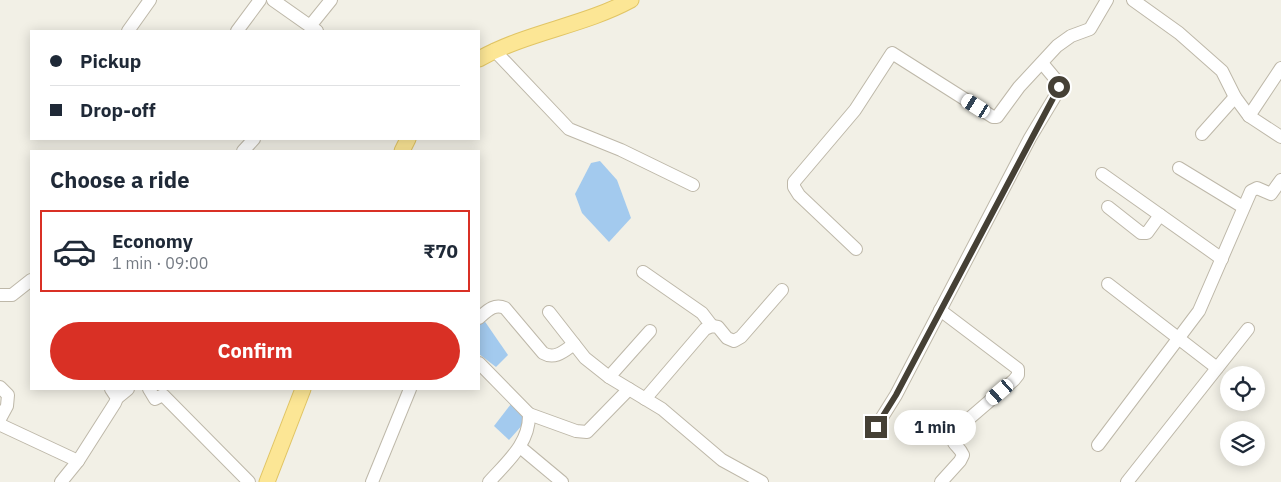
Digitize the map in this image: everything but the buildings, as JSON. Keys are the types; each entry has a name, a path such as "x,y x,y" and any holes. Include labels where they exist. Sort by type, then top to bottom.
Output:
{"main road":[{"path":"480,58 494,50 519,40 608,12 631,0"},
{"path":"267,482 303,390"}],"street":[{"path":"129,30 150,0"},
{"path":"238,30 260,0"},
{"path":"274,0 313,29 331,0"},
{"path":"856,249 799,196 794,187 794,182 855,110 892,53 993,117 997,117 1002,113 1020,87 1064,40 1090,28 1107,0"},
{"path":"1133,0 1179,33 1222,71 1235,97 1250,116 1281,137"},
{"path":"494,50 569,130 621,150 693,185"},
{"path":"876,427 896,395 1030,138 1057,93 1057,82 1042,63"},
{"path":"1250,116 1281,68"},
{"path":"1202,134 1235,97"},
{"path":"244,150 253,140"},
{"path":"1179,168 1244,208"},
{"path":"1102,174 1222,259"},
{"path":"1098,445 1204,302 1254,188 1271,194 1281,180"},
{"path":"1108,207 1141,234 1147,233 1160,215"},
{"path":"643,272 702,314 712,326 718,327 727,338 734,341 741,337 782,290"},
{"path":"0,295 12,295 30,281"},
{"path":"1108,284 1217,368"},
{"path":"480,317 492,307 498,305 505,308 543,353 548,356 555,356 574,344"},
{"path":"940,310 1018,369 1018,375 1014,380 957,429 953,437 953,444 962,455 960,462 940,482"},
{"path":"549,312 585,358 609,377 676,420 722,460 762,482"},
{"path":"645,399 696,338 712,326"},
{"path":"1127,482 1248,329"},
{"path":"609,377 650,331"},
{"path":"480,365 529,414 576,431 586,432 629,389"},
{"path":"0,387 8,395 9,400 0,421 3,426 78,461"},
{"path":"150,390 155,399 163,395 250,482"},
{"path":"372,482 410,390"},
{"path":"61,482 78,461 114,394"},
{"path":"488,482 520,447 529,422 529,414"},
{"path":"520,447 562,482"}],"water":[{"path":"600,161 617,180 631,218 609,242 582,213 575,194 591,163"},
{"path":"480,314 508,355 496,367 480,355"},
{"path":"511,404 523,412 525,422 509,440 494,426"}],"route":[{"path":"876,427 896,395 1030,138 1059,87"}]}
